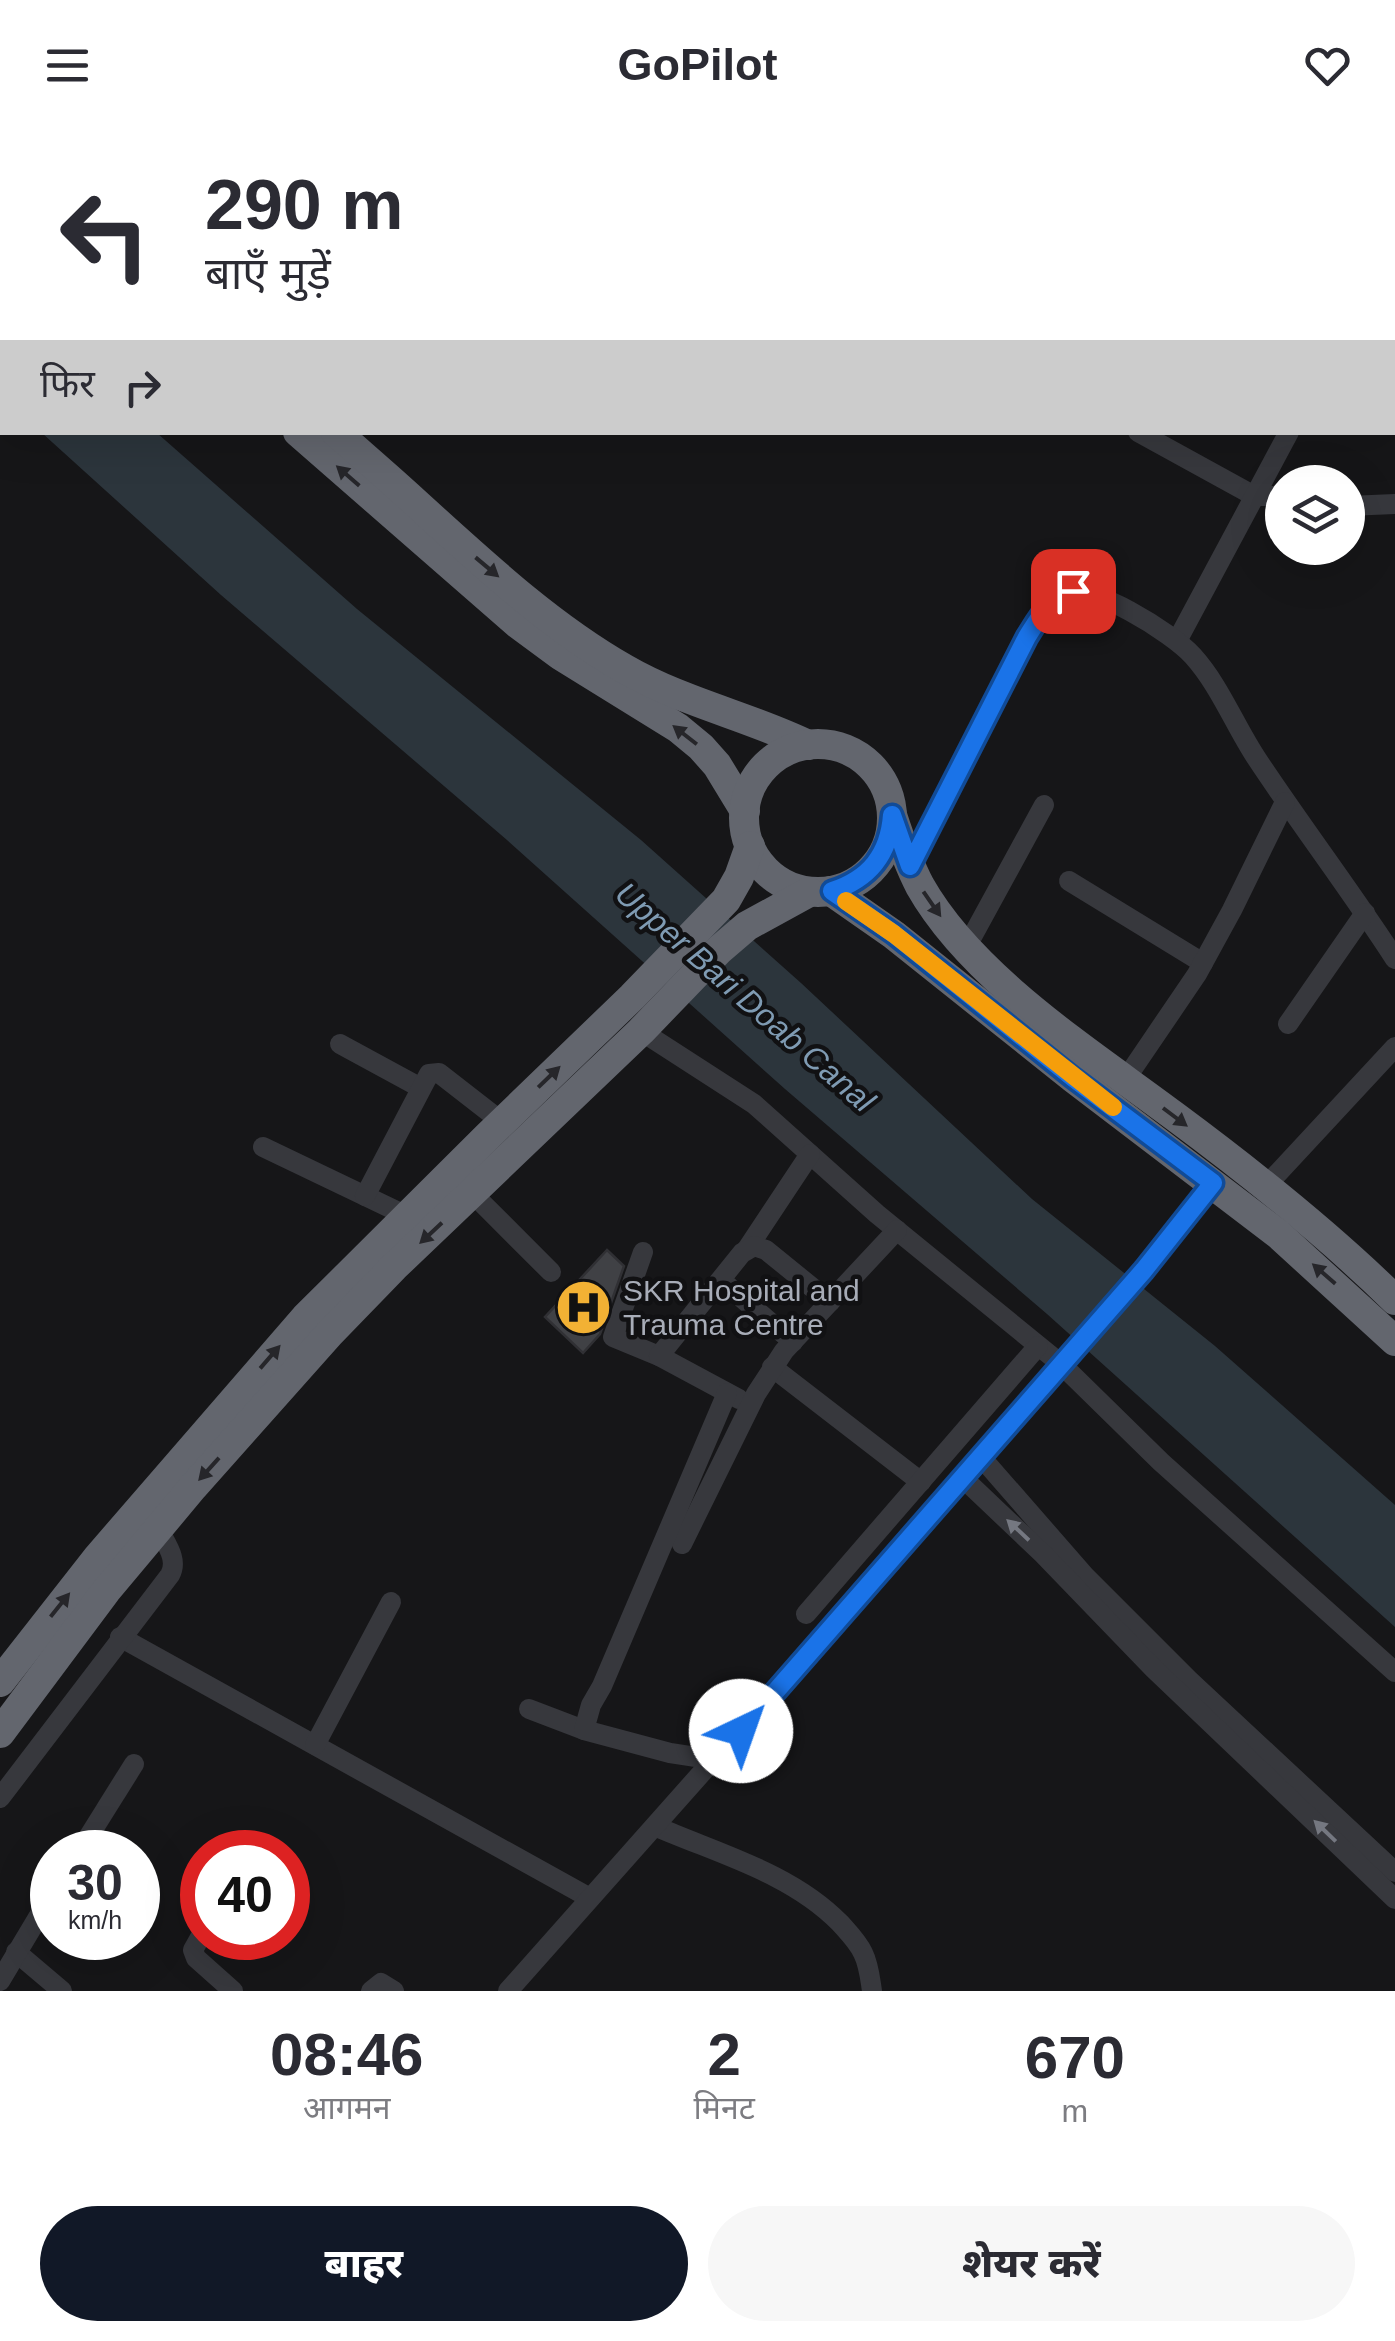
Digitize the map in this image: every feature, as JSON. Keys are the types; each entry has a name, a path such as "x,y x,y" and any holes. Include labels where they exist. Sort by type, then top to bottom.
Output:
{"highway":[{"path":"301,435 518,624 701,747 745,810"},
{"path":"339,435 494,572 604,656 692,700 808,744"},
{"path":"1395,1300 1266,1186 1065,1036 966,946 934,908 910,866 889,795 880,776 866,761 829,744 808,744 792,749 765,767 748,794 745,827 750,846 774,877 790,887 821,891 894,934 1072,1077 1278,1234 1395,1341"},
{"path":"0,1682 98,1556 274,1353 502,1122 642,1016 747,926 821,891 848,886 864,877 885,850 892,815"},
{"path":"0,1733 106,1591 330,1333 473,1194 642,1016 726,900 750,846"}],"street":[{"path":"1144,435 1255,495 1265,495"},
{"path":"1177,641 1255,495 1282,435"},
{"path":"1365,505 1395,504"},
{"path":"910,866 1027,637 1057,597 1082,592 1126,610 1177,641 1207,673 1285,802 1395,959"},
{"path":"1125,1080 1203,963 1285,802"},
{"path":"966,946 1044,805"},
{"path":"1070,881 1203,963"},
{"path":"1288,1024 1365,913"},
{"path":"642,1016 738,1091 1038,1346 1067,1356 1161,1462 1395,1672"},
{"path":"340,1044 421,1088"},
{"path":"1266,1186 1395,1047"},
{"path":"365,1196 429,1074 439,1073 502,1122"},
{"path":"263,1148 407,1216"},
{"path":"659,1356 747,1248 810,1154"},
{"path":"508,1991 982,1457 1144,1270 1213,1183"},
{"path":"473,1194 552,1272"},
{"path":"682,1544 772,1368 897,1230"},
{"path":"747,1248 766,1250 830,1302"},
{"path":"642,1252 614,1337 659,1356 751,1406"},
{"path":"720,1280 793,1342"},
{"path":"806,1614 1038,1346"},
{"path":"772,1368 921,1482"},
{"path":"584,1730 591,1705 727,1393"},
{"path":"982,1457 1133,1635"},
{"path":"963,1478 1253,1751 1395,1899"},
{"path":"0,1798 174,1567 158,1528"},
{"path":"315,1745 391,1602"},
{"path":"120,1638 590,1898"},
{"path":"529,1708 584,1730 670,1753 716,1760"},
{"path":"1253,1751 1395,1872"},
{"path":"92,1830 134,1764"},
{"path":"656,1826 765,1872 806,1895 831,1915 863,1952 872,1991"},
{"path":"0,1982 30,1929"},
{"path":"16,1952 62,1991"},
{"path":"198,1960 234,1991"},
{"path":"372,1991 381,1983 394,1991"}],"water":[{"name":"Upper Bari Doab Canal","path":"44,435 159,435 357,609 641,840 1032,1199 1215,1346 1395,1505 1395,1627 1047,1314 221,595"}],"building":[{"path":"607,1250 624,1266 600,1334 583,1353 545,1317"}],"slow traffic":[{"path":"846,901 894,934 1113,1107"}],"place":[{"name":"SKR Hospital and Trauma Centre","path":"584,1308"}],"route":[{"path":"741,1731 1144,1270 1213,1183 1072,1077 894,934 832,891 864,877 876,864 891,833 892,815 910,866 1027,637 1048,606 1057,597 1073,591"}]}
